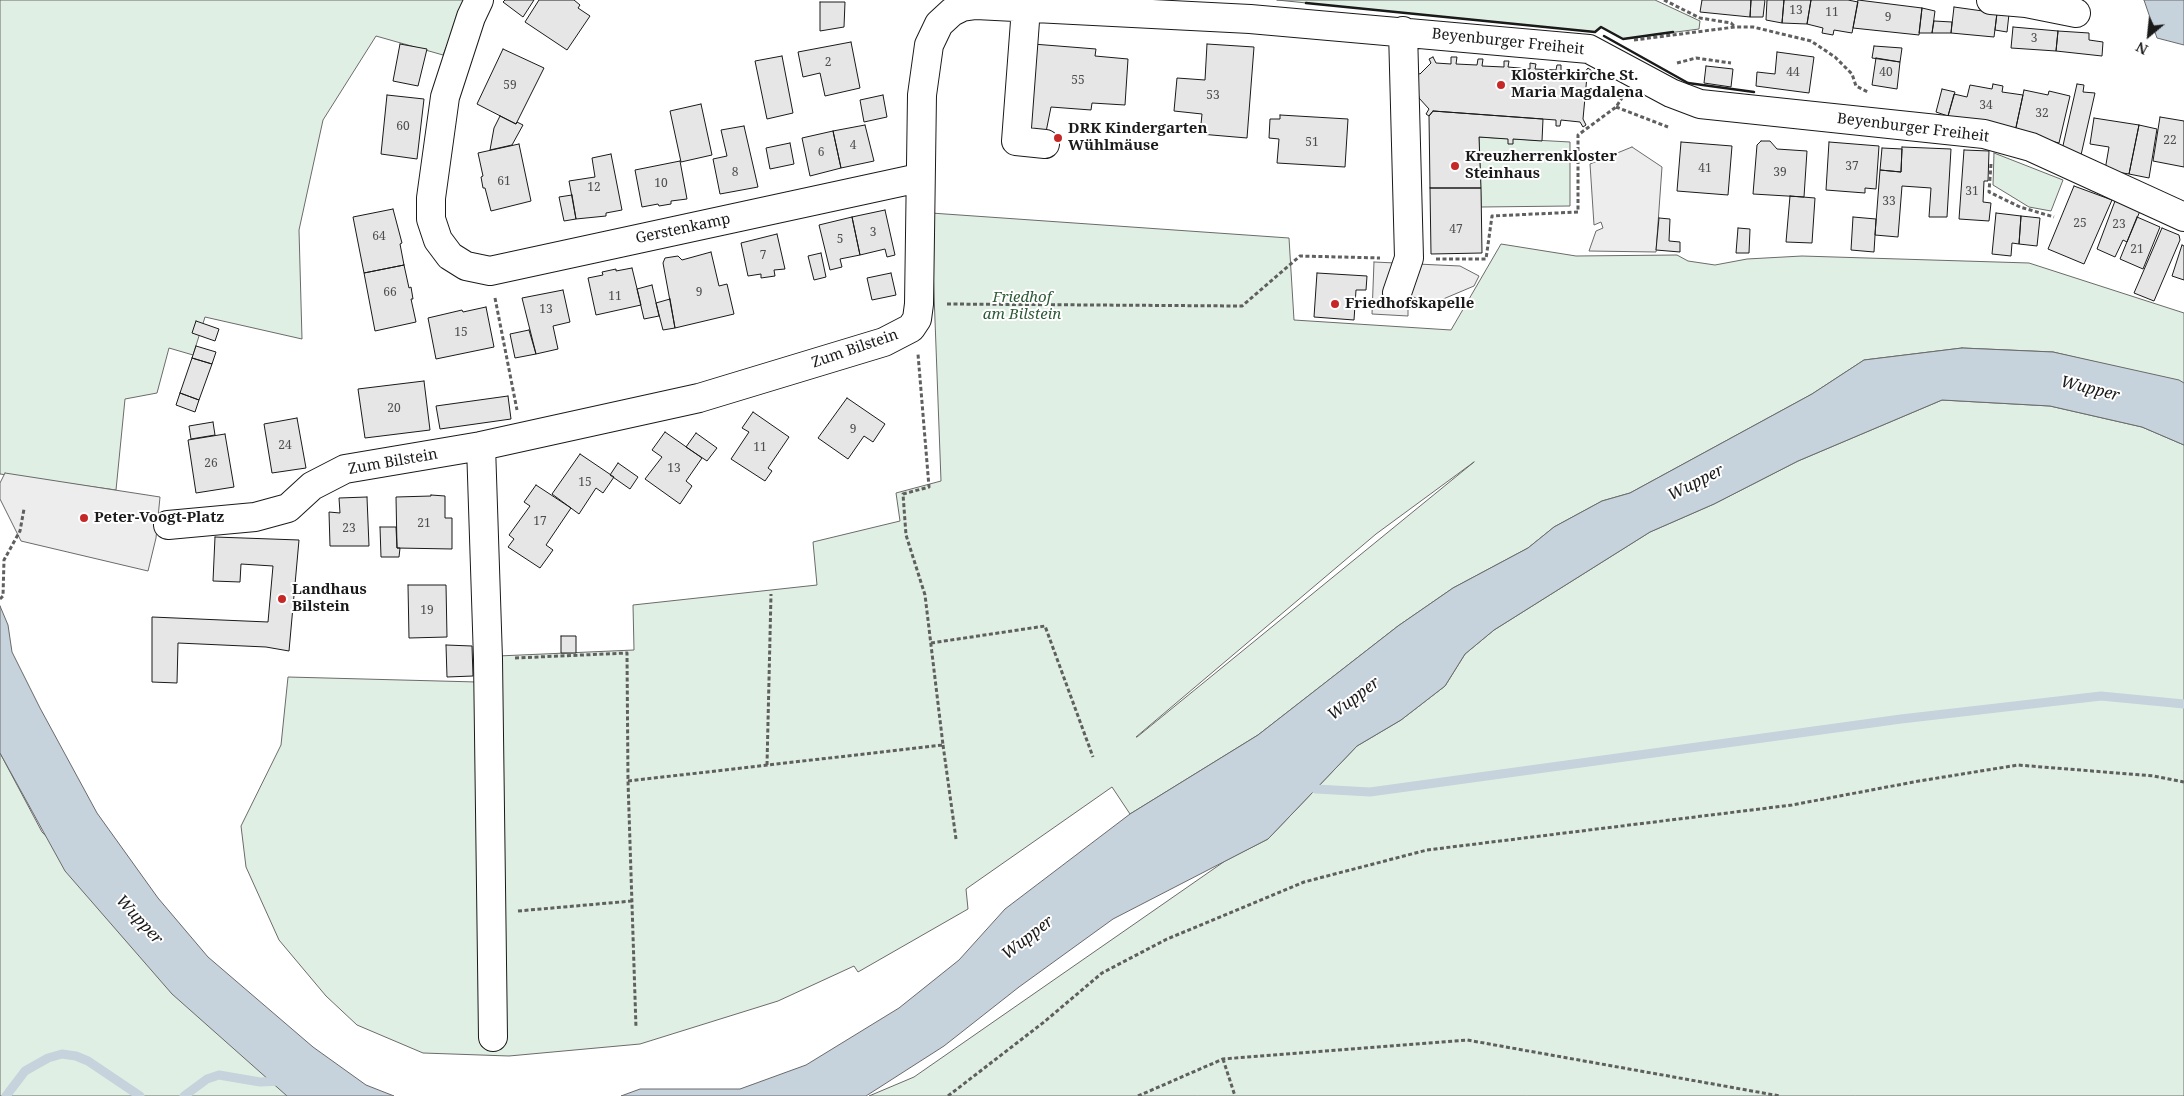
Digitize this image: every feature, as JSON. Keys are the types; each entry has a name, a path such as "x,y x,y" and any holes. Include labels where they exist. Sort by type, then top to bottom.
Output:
{"street":[{"name":"Gerstenkamp","path":"479,0 471,17 445,97 430,198 431,219 438,240 450,256 466,266 490,271 919,178"},
{"path":"1991,0 2026,1 2076,14"},
{"name":"Beyenburger Freiheit","path":"919,178 922,95 929,46 939,24 952,12 962,7 976,5 1026,8 1100,6 1403,31 1589,49 1684,100 1700,104 1992,136 2031,146 2184,217"},
{"path":"1026,8 1016,140 1045,144"},
{"path":"1397,293 1409,258 1403,31"},
{"path":"917,314 919,178"},
{"name":"Zum Bilstein","path":"168,524 255,517 288,508 312,486 345,469 481,446 699,398 884,342 911,328 917,314"},
{"path":"481,446 488,659 493,1037"}],"path":[{"path":"1664,0 1700,18 1731,23 1735,27"},
{"path":"1624,42 1735,27 1753,27 1811,41 1827,50 1852,74"},
{"path":"1634,40 1641,45"},
{"path":"1672,61 1680,63 1696,58 1731,63"},
{"path":"956,839 925,595 906,536 903,494 929,487 917,314 1242,306 1300,256 1486,259 1492,216 1578,212 1578,135 1616,107 1637,76"},
{"path":"1616,107 1668,127"},
{"path":"1992,136 1989,192 2020,207 2054,217"},
{"path":"490,271 523,437"},
{"path":"0,599 3,596 4,560 20,531 24,508"},
{"path":"767,765 771,594"},
{"path":"931,643 1045,626 1093,757"},
{"path":"488,659 627,653 628,781 636,1028"},
{"path":"628,781 943,745"},
{"path":"948,1096 1044,1022 1102,973 1167,939 1304,882 1427,850 1792,805 2018,765 2154,776 2184,782"},
{"path":"492,914 632,901"},
{"path":"1138,1096 1223,1059 1468,1040 1780,1096"},
{"path":"1223,1059 1235,1096"}],"green space":[{"path":"0,0 466,0 443,55 376,36 323,120 299,230 302,339 205,317 193,355 169,348 157,393 125,399 116,490 0,474"},
{"path":"1277,0 1655,0 1700,21 1699,29 1623,39 1601,27 1595,32"},
{"path":"1479,137 1570,142 1570,206 1481,207"},
{"path":"1994,153 2063,180 2051,211 2029,207 1993,185"},
{"name":"Friedhof am Bilstein","path":"931,213 1289,238 1294,320 1451,330 1501,244 1576,256 1677,255 1688,261 1715,265 1747,259 1802,256 2029,263 2184,313 2184,383 2053,352 1962,348 1864,360 1812,394 1630,493 1602,501 1554,527 1528,548 1453,588 1398,626 1258,735 1130,814 1112,787 966,889 968,909 858,972 854,966 778,1001 640,1044 509,1056 423,1053 357,1025 326,996 279,940 246,867 241,826 281,745 288,677 477,682 498,656 634,650 633,605 817,585 813,542 900,521 896,493 941,481","holes":["1474,462 1137,737 1376,534"]},
{"path":"1942,400 2050,406 2142,427 2184,445 2184,1096 869,1096 914,1077 1225,861 1268,839 1357,746 1401,720 1445,686 1465,654 1494,630 1650,532 1714,504 1798,461"},
{"path":"0,753 42,832 294,1096 0,1096"}],"shaded area":[{"path":"1632,147 1662,167 1656,252 1589,251 1596,231 1603,228 1601,222 1594,225 1590,164"},
{"path":"1374,262 1460,266 1479,276 1474,286 1429,305 1408,294 1408,316 1372,314"},
{"name":"Peter-Voogt-Platz","path":"5,473 160,497 156,538 148,571 21,541 0,499 0,483"}],"water":[{"path":"2144,0 2184,0 2184,45 2157,38"},
{"path":"1962,348 2053,352 2179,380 2184,383 2184,445 2142,427 2050,406 1942,400 1798,461 1714,504 1650,532 1494,630 1465,654 1445,686 1401,720 1357,746 1268,839 1113,919 1019,987 944,1046 866,1096 621,1096 640,1089 740,1089 806,1065 899,1008 959,960 1005,909 1130,814 1258,735 1398,626 1453,588 1528,548 1554,527 1602,501 1630,493 1812,394 1864,360"},
{"path":"0,606 8,625 12,652 40,708 97,813 158,898 208,957 313,1047 366,1085 394,1096 287,1096 172,994 65,871 0,753"}],"building":[{"path":"505,0 534,0 523,17 503,2"},
{"path":"539,0 574,0 580,5 578,8 590,16 567,50 525,22"},
{"path":"1702,0 1751,0 1750,17 1700,12"},
{"path":"1751,0 1765,0 1763,17 1750,17"},
{"path":"1767,0 1784,0 1782,23 1766,20"},
{"path":"1784,0 1811,0 1807,24 1782,23"},
{"path":"1811,0 1848,0 1858,2 1852,33 1834,30 1833,35 1822,33 1823,28 1807,24"},
{"path":"1858,0 1922,8 1919,35 1853,28"},
{"path":"820,2 845,2 844,27 820,31"},
{"path":"1954,7 1997,13 1994,37 1951,33"},
{"path":"1922,8 1935,11 1932,33 1919,33"},
{"path":"1997,13 2009,14 2007,32 1995,30"},
{"path":"1934,21 1952,22 1951,33 1932,33"},
{"path":"2013,27 2058,31 2056,51 2011,48"},
{"path":"2058,31 2089,33 2089,40 2103,42 2102,56 2056,51"},
{"path":"851,42 860,88 825,96 820,73 803,77 798,52"},
{"path":"400,44 427,49 418,86 393,81"},
{"path":"1033,44 1096,49 1095,56 1128,59 1125,105 1092,103 1091,110 1051,107 1046,132 1026,130"},
{"path":"1207,44 1254,47 1247,138 1200,134 1202,114 1174,111 1177,78 1205,80"},
{"path":"1874,46 1902,48 1900,62 1872,58"},
{"path":"503,49 544,68 516,124 477,104"},
{"path":"1777,52 1814,57 1809,93 1756,86 1757,72 1775,74"},
{"path":"782,56 793,113 767,119 755,61"},
{"name":"Klosterkirche St. Maria Magdalena","path":"1433,57 1436,63 1451,64 1451,57 1457,57 1456,64 1477,65 1478,59 1483,59 1482,66 1504,67 1504,61 1509,61 1508,67 1530,69 1530,63 1536,64 1535,69 1556,70 1557,65 1561,65 1561,71 1584,73 1588,68 1592,71 1587,76 1583,119 1586,125 1583,127 1580,122 1561,120 1560,126 1556,126 1556,120 1433,111 1429,116 1426,114 1429,109 1419,98 1414,72 1420,74 1431,63 1429,59"},
{"path":"1876,58 1900,62 1897,89 1872,85"},
{"path":"1706,66 1733,69 1731,87 1704,83"},
{"path":"1993,84 2003,86 2002,92 2023,95 2015,132 1948,116 1954,94 1967,97 1970,85 1992,89"},
{"path":"2077,84 2084,85 2083,92 2095,93 2081,155 2062,150"},
{"path":"1942,89 1955,92 1948,116 1936,112"},
{"path":"2024,90 2048,95 2049,91 2070,96 2059,143 2015,132"},
{"path":"387,95 424,99 417,159 381,154"},
{"path":"883,95 887,117 864,122 860,100"},
{"path":"701,104 712,155 681,162 670,111"},
{"name":"Kreuzherrenkloster Steinhaus","path":"1433,111 1543,119 1542,141 1513,139 1513,144 1508,144 1508,139 1479,137 1481,188 1430,188 1429,116"},
{"path":"1280,115 1348,119 1345,167 1277,163 1279,139 1269,138 1270,119 1280,119"},
{"path":"500,116 516,124 517,122 523,125 512,145 490,150 494,128"},
{"path":"2160,117 2184,121 2184,167 2153,161"},
{"path":"2094,118 2139,125 2129,174 2105,170 2109,147 2090,144"},
{"path":"865,125 874,161 841,168 833,131"},
{"path":"2139,125 2157,129 2149,178 2129,174"},
{"path":"744,126 758,187 720,194 713,159 727,156 721,130"},
{"path":"833,131 841,168 810,176 802,138"},
{"path":"1761,141 1770,141 1777,149 1807,151 1804,197 1753,194 1757,145"},
{"path":"1681,142 1732,146 1728,195 1677,191"},
{"path":"1829,142 1879,146 1876,189 1865,188 1865,193 1826,190"},
{"path":"790,143 794,164 770,169 766,148"},
{"path":"519,144 531,201 491,211 485,188 483,188 481,177 483,176 478,153"},
{"path":"1902,147 1951,149 1947,217 1929,217 1931,188 1902,186 1898,237 1875,235 1880,170 1901,172"},
{"path":"1882,148 1902,149 1901,172 1880,170"},
{"path":"1964,150 1989,151 1988,181 1984,181 1983,202 1991,203 1989,221 1959,219"},
{"path":"611,154 622,210 606,213 606,216 576,219 569,181 595,177 592,158"},
{"path":"680,161 687,199 671,201 671,204 642,207 635,170"},
{"path":"2074,186 2112,200 2084,264 2048,249"},
{"path":"1430,188 1481,188 1482,253 1431,254"},
{"path":"572,195 576,219 564,221 559,197"},
{"path":"1790,196 1815,198 1812,243 1786,242"},
{"path":"2115,201 2140,211 2127,242 2123,240 2115,257 2097,249"},
{"path":"393,209 402,243 400,244 404,265 364,273 353,217"},
{"path":"885,210 895,255 887,257 885,249 860,255 852,217"},
{"path":"1996,213 2021,216 2019,244 2012,243 2011,256 1992,254"},
{"path":"2021,216 2040,218 2037,246 2019,244"},
{"path":"852,217 860,255 840,259 842,267 830,270 819,225"},
{"path":"1853,217 1876,219 1874,252 1851,250"},
{"path":"2137,217 2160,227 2143,269 2120,259"},
{"path":"1659,218 1670,219 1669,241 1680,242 1680,252 1656,250"},
{"path":"1738,228 1750,229 1749,253 1736,253"},
{"path":"2162,228 2179,235 2180,240 2154,301 2134,293"},
{"path":"777,234 785,269 774,270 775,276 761,278 761,274 748,276 741,243"},
{"path":"2182,245 2184,246 2184,280 2172,276"},
{"path":"711,252 719,286 727,284 734,314 675,328 663,263 665,258 678,256 682,260"},
{"path":"821,253 826,277 814,280 808,256"},
{"path":"404,265 409,288 411,287 413,299 411,299 416,322 375,331 364,273"},
{"path":"632,268 641,305 596,315 588,278 603,275 602,272"},
{"path":"891,273 896,295 872,300 867,278"},
{"name":"Friedhofskapelle","path":"1317,273 1367,276 1366,290 1356,290 1354,320 1314,317"},
{"path":"652,285 659,316 644,319 637,289"},
{"path":"563,290 570,322 553,326 558,349 536,354 522,298"},
{"path":"670,299 675,328 663,330 656,303"},
{"path":"486,307 494,347 436,359 428,318 462,310 463,312"},
{"path":"196,321 219,329 215,341 192,333"},
{"path":"529,330 536,354 515,358 510,334"},
{"path":"196,346 216,352 212,364 192,358"},
{"path":"192,358 212,364 199,400 180,393"},
{"path":"424,381 430,430 365,438 358,389"},
{"path":"180,393 199,400 195,412 176,405"},
{"path":"508,396 511,419 440,429 436,406"},
{"path":"847,398 885,424 873,442 864,436 848,459 818,438"},
{"path":"753,412 789,437 768,468 772,471 765,481 731,459 749,432 742,428"},
{"path":"297,418 306,468 272,473 264,424"},
{"path":"213,422 215,435 191,439 189,426"},
{"path":"665,432 702,458 686,481 692,486 680,504 645,479 662,457 652,450"},
{"path":"696,433 717,448 707,461 686,447"},
{"path":"225,434 234,487 196,493 188,440"},
{"path":"580,454 614,477 603,493 596,488 579,514 552,494"},
{"path":"618,463 638,477 630,489 610,475"},
{"path":"536,485 571,508 546,545 553,550 540,568 508,547 514,539 509,535 530,506 524,502"},
{"path":"445,496 445,518 452,518 452,549 397,548 396,497"},
{"path":"367,497 369,546 330,546 329,512 340,513 339,498"},
{"path":"380,527 396,527 397,548 400,548 399,557 381,557"},
{"name":"Landhaus Bilstein","path":"215,537 299,540 289,651 266,647 178,643 177,683 152,682 152,617 268,622 273,566 241,564 240,582 213,581"},
{"path":"408,585 446,585 447,637 409,638"},
{"path":"561,636 576,636 576,653 561,653"},
{"path":"446,645 472,646 473,676 447,677"}],"waterway":[{"name":"Wupper","path":"1306,785 1316,789 1370,792 1901,719 2101,696 2184,704"},
{"path":"6,1096 25,1071 48,1058 62,1054 76,1056 88,1061 140,1096"},
{"path":"184,1096 207,1079 219,1075 260,1082 282,1081"}],"wall":[{"path":"1306,3 1595,32 1601,27 1623,39 1673,32"},
{"path":"1604,36 1688,83 1754,92"}],"place":[{"name":"Klosterkirche St. Maria Magdalena","path":"1501,85"},
{"name":"DRK Kindergarten Wühlmäuse","path":"1058,138"},
{"name":"Kreuzherrenkloster Steinhaus","path":"1455,166"},
{"name":"Friedhofskapelle","path":"1335,304"},
{"name":"Peter-Voogt-Platz","path":"84,518"},
{"name":"Landhaus Bilstein","path":"282,599"}]}
